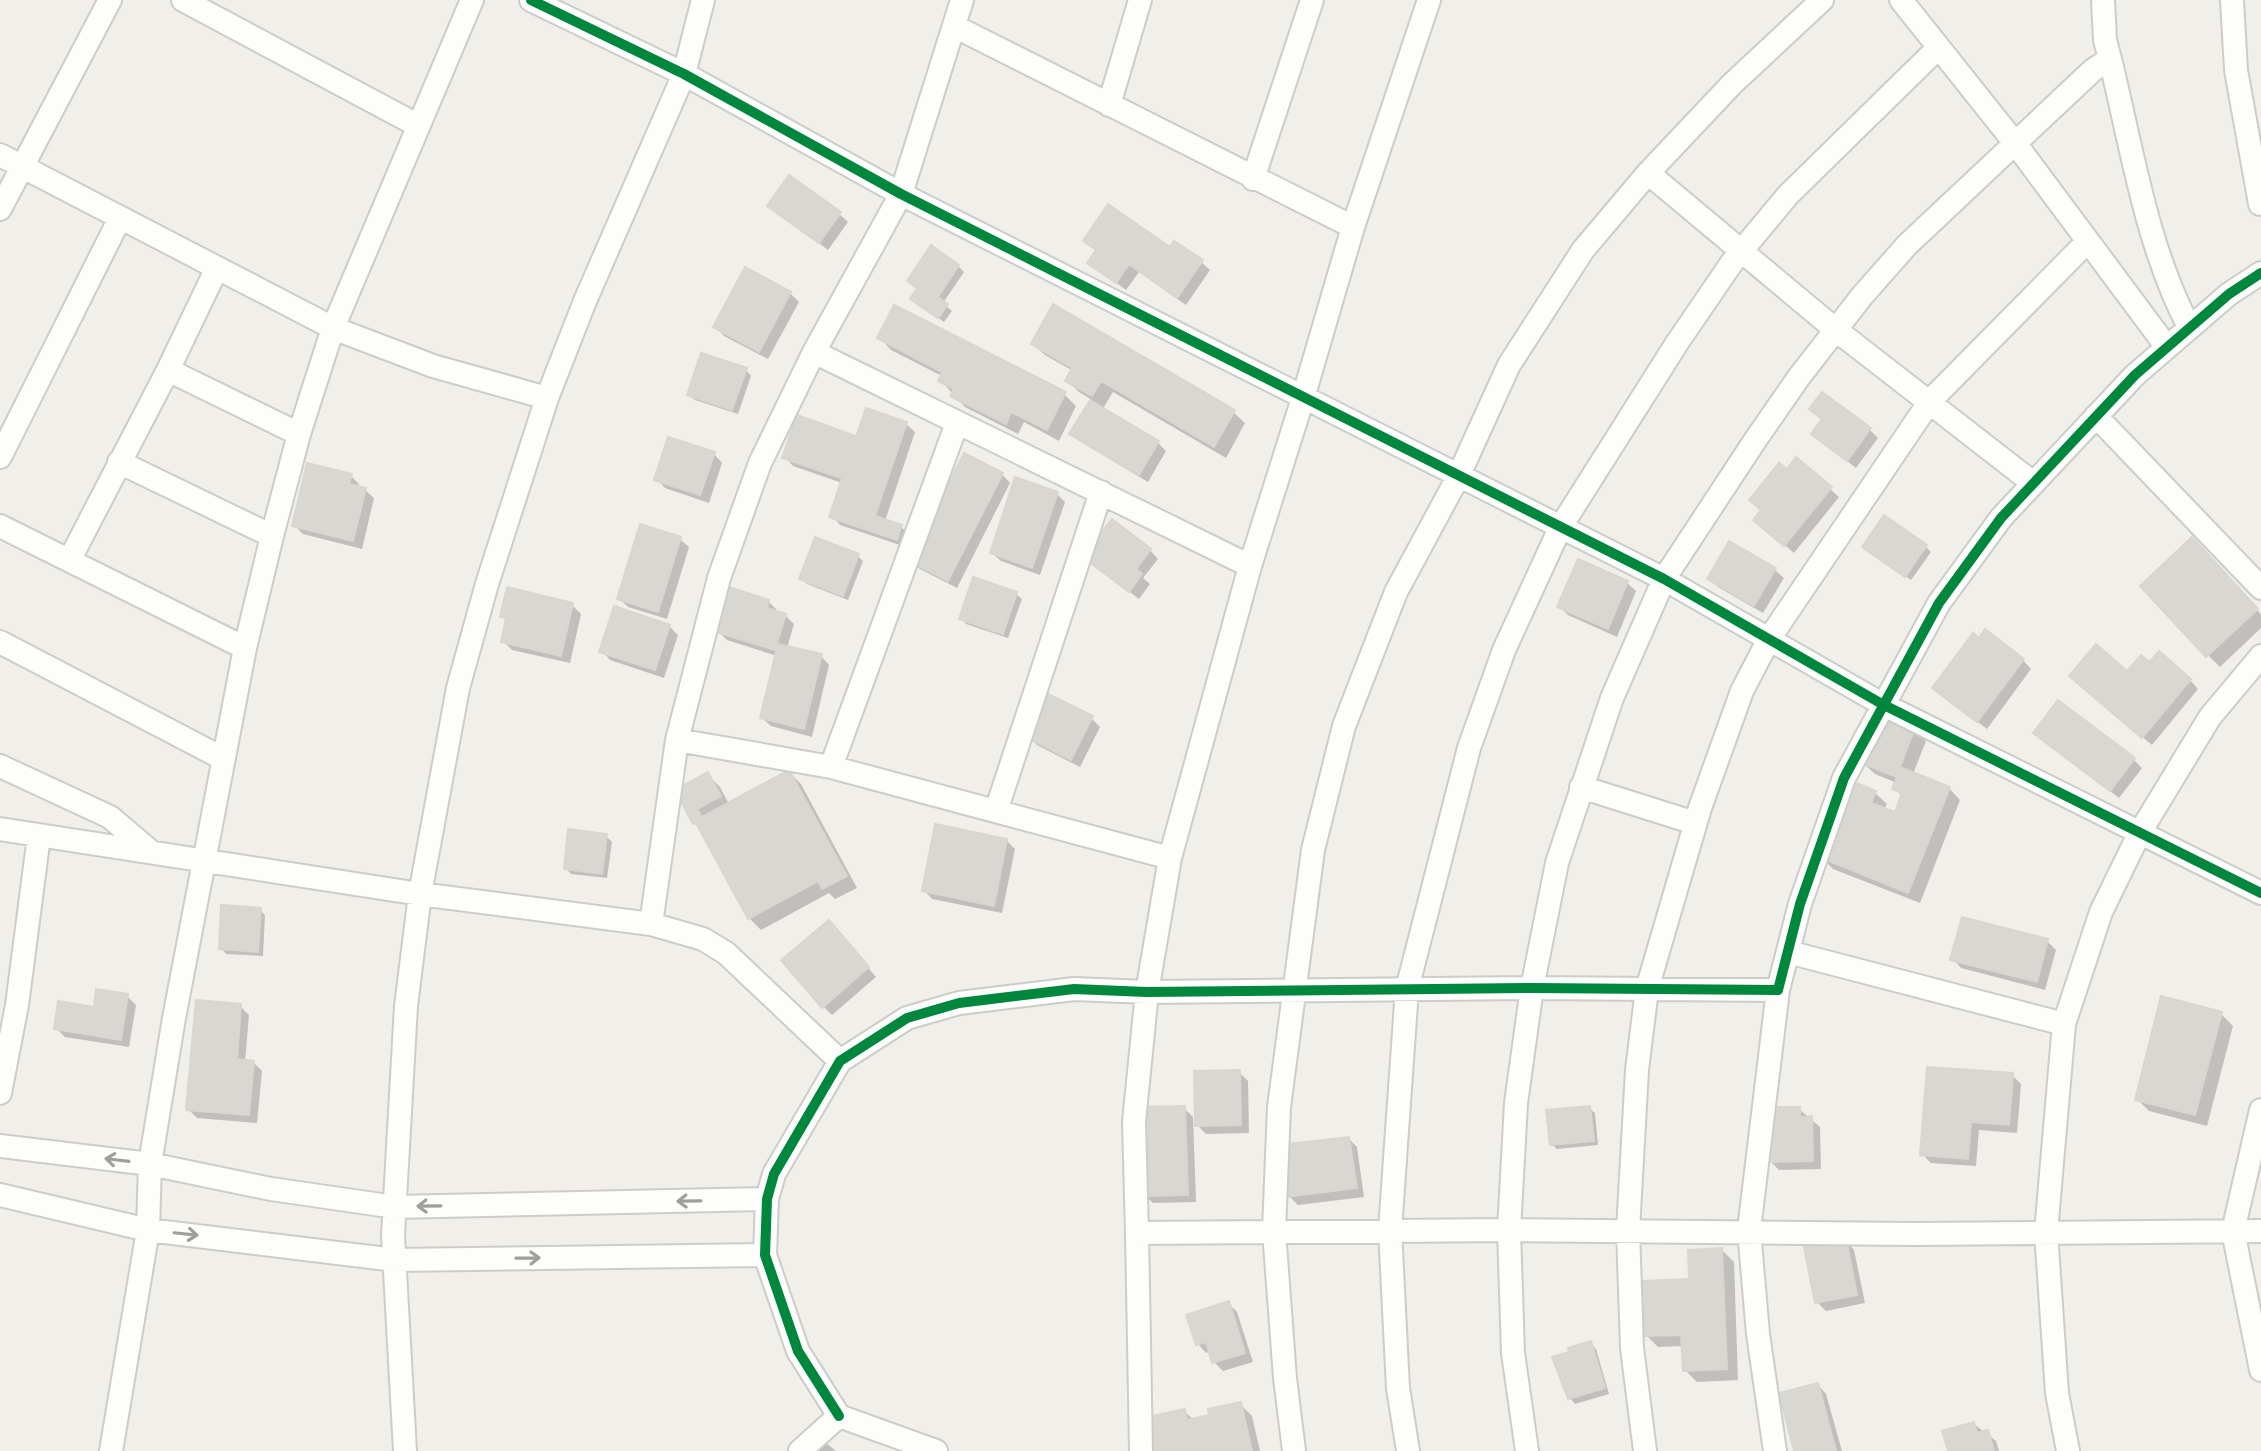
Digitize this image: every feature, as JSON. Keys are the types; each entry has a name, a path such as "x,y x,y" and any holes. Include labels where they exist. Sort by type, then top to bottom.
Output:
{"street":[{"path":"0,209 110,0"},
{"path":"183,0 417,125"},
{"path":"111,1451 148,1230 150,1164 203,858 245,648 272,536 299,434 333,328 472,0"},
{"path":"531,0 684,74 901,194 1664,579 1882,704 2261,893"},
{"path":"405,1451 393,1235 406,1006 420,894 458,688 487,584 547,398 585,301 684,74 703,0"},
{"path":"651,924 677,740 719,578 760,463 814,352 901,194 962,0"},
{"path":"1109,105 1140,0"},
{"path":"1253,179 1312,0"},
{"path":"1141,1451 1134,1122 1147,992 1170,858 1250,566 1353,227 1429,0"},
{"path":"1294,1451 1274,1231 1279,1107 1313,850 1344,726 1396,592 1458,477 1509,365 1583,250 1648,173 1732,84 1822,0"},
{"path":"1901,0 2015,143 2166,346"},
{"path":"2103,0 2105,40 2157,249 2169,290 2189,327"},
{"path":"2232,0 2236,70 2260,204"},
{"path":"954,26 1353,227"},
{"path":"1408,1451 1398,1388 1390,1230 1407,989 1469,748 1504,650 1560,528 1677,343 1741,251 1788,195 1938,48"},
{"path":"1527,1451 1513,1353 1509,1230 1516,1103 1532,988 1557,863 1612,698 1664,579 1754,442 1836,330 1907,245 2093,70 2110,59"},
{"path":"0,155 333,328 433,366 547,398"},
{"path":"1648,173 1836,330 2033,483"},
{"path":"0,457 120,218"},
{"path":"1645,1451 1632,1348 1628,1230 1637,1070 1647,989 1695,823 1742,691 1769,639 1930,401 2087,242"},
{"path":"70,559 217,268"},
{"path":"1775,1451 1758,1334 1749,1230 1778,990 1800,904 1844,778 1939,603 2001,518 2166,346 2229,294 2261,273"},
{"path":"814,352 1250,566"},
{"path":"168,370 299,434"},
{"path":"2096,416 2261,588"},
{"path":"831,767 957,423"},
{"path":"119,462 272,536"},
{"path":"996,811 1101,492"},
{"path":"0,526 245,648"},
{"path":"0,642 224,759"},
{"path":"2068,1451 2057,1393 2046,1232 2064,1024 2101,912 2139,834 2210,717 2261,656"},
{"path":"677,740 831,767 1170,858"},
{"path":"0,766 110,817 150,851"},
{"path":"1581,787 1695,823"},
{"path":"0,829 420,894 651,924 703,939 726,953 840,1061"},
{"path":"0,1093 8,1001 39,836"},
{"path":"1788,952 2064,1024"},
{"path":"936,1451 839,1416 798,1351 765,1255 767,1199 774,1174 840,1061 907,1018 959,1003 1074,989 1147,992 1532,988 1778,990"},
{"path":"2261,1110 2233,1231 2261,1370"},
{"path":"0,1146 150,1164 271,1189 395,1207 767,1199"},
{"path":"0,1195 148,1230 395,1260 765,1255"},
{"path":"1137,1233 1390,1230 1749,1230 1915,1234 2261,1231"},
{"path":"800,1451 839,1416"}],"building":[{"path":"789,175 841,212 819,243 767,206"},
{"path":"1108,204 1170,247 1174,241 1203,260 1177,298 1129,264 1116,283 1087,263 1096,250 1083,241"},
{"path":"931,245 959,265 938,297 948,304 938,318 910,299 917,288 907,281"},
{"path":"745,267 791,292 759,352 713,327"},
{"path":"1053,304 1235,410 1214,447 1101,381 1092,396 1065,381 1072,368 1031,344"},
{"path":"894,305 1066,392 1047,430 1011,412 1006,424 950,396 954,389 938,381 942,372 877,338"},
{"path":"701,353 747,368 732,410 687,395"},
{"path":"1822,392 1871,428 1847,461 1811,434 1822,419 1809,409"},
{"path":"1090,400 1159,441 1139,475 1069,434"},
{"path":"866,408 907,422 875,516 902,525 897,540 829,517"},
{"path":"797,415 856,436 841,478 782,458"},
{"path":"668,437 715,452 700,495 654,480"},
{"path":"964,453 1003,473 948,581 909,561"},
{"path":"1796,457 1832,487 1784,546 1753,520 1761,510 1749,500 1779,463 1787,469"},
{"path":"307,463 352,474 349,484 366,488 353,541 292,526"},
{"path":"1015,477 1058,492 1032,568 990,553"},
{"path":"1884,515 1927,545 1905,577 1862,547"},
{"path":"1112,519 1151,549 1136,569 1142,574 1129,592 1083,557"},
{"path":"640,524 681,537 658,612 617,599"},
{"path":"815,537 859,554 843,596 799,579"},
{"path":"2192,537 2258,609 2206,657 2140,586"},
{"path":"1729,541 1776,568 1754,606 1707,579"},
{"path":"1578,559 1628,581 1608,629 1557,607"},
{"path":"973,577 1017,592 1003,634 959,619"},
{"path":"507,587 573,603 561,656 501,642 506,618 500,617"},
{"path":"729,587 769,600 767,608 786,614 775,650 716,632"},
{"path":"614,606 670,625 655,670 599,652"},
{"path":"1985,629 2024,659 1977,722 1932,688 1973,633 1979,638"},
{"path":"778,644 822,654 804,729 760,718"},
{"path":"2096,644 2127,671 2141,655 2150,662 2159,651 2191,679 2142,738 2069,676"},
{"path":"1048,694 1093,716 1071,760 1026,737"},
{"path":"2058,700 2135,758 2110,791 2033,733"},
{"path":"1880,714 1915,728 1900,767 1950,787 1908,893 1819,857 1849,780 1876,791 1871,803 1895,812 1902,793 1892,789 1897,777 1861,763"},
{"path":"789,770 847,876 822,889 818,881 748,919 675,790 708,772 721,796 697,809 702,817"},
{"path":"935,824 1007,839 994,906 922,891"},
{"path":"568,829 607,834 602,874 564,869"},
{"path":"221,905 261,908 258,952 219,949"},
{"path":"1962,917 2048,939 2037,982 1950,960"},
{"path":"829,920 869,967 822,1008 781,960"},
{"path":"96,989 128,994 121,1040 54,1029 58,1001 94,1007"},
{"path":"2161,996 2222,1012 2195,1115 2135,1100"},
{"path":"196,1000 241,1004 237,1059 254,1061 249,1115 186,1110"},
{"path":"1927,1067 2013,1073 2009,1125 1971,1122 1968,1159 1920,1155"},
{"path":"1240,1070 1241,1125 1195,1126 1194,1071"},
{"path":"1185,1106 1188,1195 1142,1196 1140,1107"},
{"path":"1590,1106 1594,1141 1550,1145 1546,1110"},
{"path":"1767,1107 1800,1107 1800,1117 1812,1116 1813,1161 1769,1162"},
{"path":"1349,1137 1357,1188 1287,1197 1280,1145"},
{"path":"1846,1239 1857,1295 1815,1303 1804,1247"},
{"path":"1722,1248 1727,1369 1683,1371 1681,1335 1644,1336 1642,1281 1689,1279 1688,1250"},
{"path":"1229,1301 1245,1353 1212,1363 1206,1342 1196,1345 1186,1315"},
{"path":"1591,1341 1605,1388 1568,1399 1552,1357"},
{"path":"1818,1383 1836,1451 1794,1451 1779,1393"},
{"path":"1241,1402 1252,1451 1152,1451 1144,1418 1185,1409 1187,1420 1209,1415 1208,1409"},
{"path":"1974,1422 1977,1433 1988,1430 1994,1451 1948,1451 1942,1431"}],"cycle path":[{"path":"531,0 684,74 901,194 1664,579 1882,704 2261,893"},
{"path":"839,1416 798,1351 765,1255 767,1199 774,1174 840,1061 907,1018 959,1003 1074,989 1147,992 1532,988 1778,990 1800,904 1844,778 1939,603 2001,518 2135,375 2229,294 2261,273"}]}
